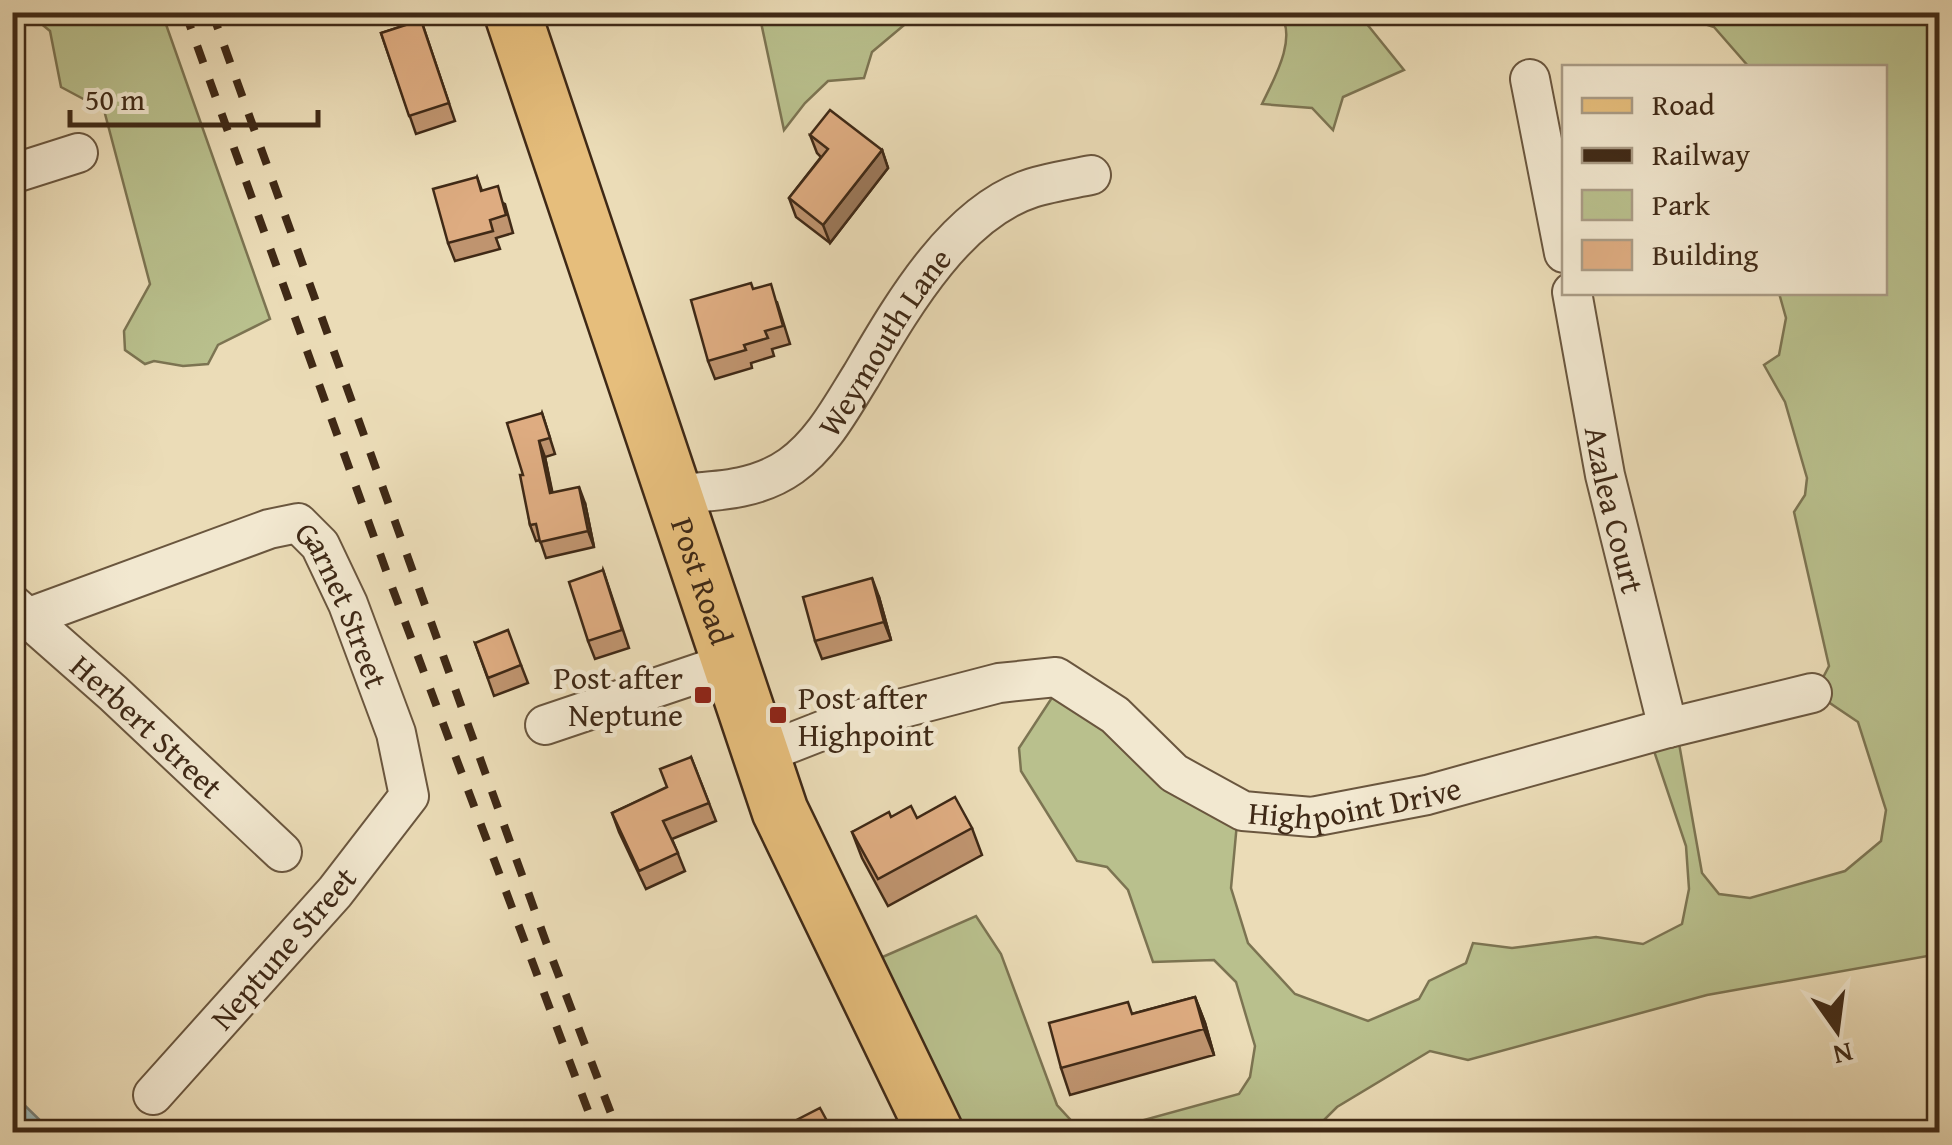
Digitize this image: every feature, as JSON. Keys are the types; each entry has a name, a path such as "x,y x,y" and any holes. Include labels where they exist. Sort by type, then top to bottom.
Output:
{"main road":[{"name":"Post Road","path":"512,12 780,811 935,1132"}],"street":[{"path":"1530,79 1562,243"},
{"path":"12,174 78,153"},
{"name":"Weymouth Lane","path":"674,494 722,491 758,483 790,466 818,441 918,283 968,228 997,205 1030,188 1092,175"},
{"name":"Azalea Court","path":"1573,295 1605,475 1668,728"},
{"name":"Garnet Street","path":"20,611 268,529 298,523 320,545 348,604 396,733 409,796"},
{"name":"Herbert Street","path":"20,611 282,852"},
{"path":"545,725 729,663"},
{"name":"Highpoint Drive","path":"760,755 834,726 999,683 1056,677 1114,715 1174,773 1243,811 1312,817 1427,795 1668,728 1812,693"},
{"name":"Neptune Street","path":"153,1095 335,892 409,796"}],"green space":[{"path":"759,12 971,13 959,17 916,15 872,52 864,78 828,81 784,130"},
{"path":"1699,12 1939,13 1939,954 1707,995 1468,1060 1430,1051 1337,1107 1312,1132 936,1132 878,959 976,916 1001,954 1057,1105 1079,1129 1104,1131 1239,1094 1250,1077 1255,1046 1236,982 1214,960 1153,962 1128,890 1107,867 1077,861 1021,771 1019,748 1057,690 1238,812 1231,888 1248,943 1295,994 1368,1021 1419,999 1429,981 1466,963 1473,943 1512,948 1596,937 1643,944 1682,924 1689,889 1686,846 1650,739 1677,732 1702,873 1719,894 1750,898 1845,871 1881,841 1886,810 1858,722 1815,693 1829,666 1794,512 1805,495 1807,478 1785,402 1764,365 1779,355 1786,318 1780,295 1887,295 1887,65 1747,65 1714,27 1695,21"},
{"path":"28,13 162,13 270,319 218,345 208,364 145,364 125,350 124,331 150,284 104,110 61,87 50,31"},
{"path":"1279,13 1358,13 1404,70 1343,97 1333,130 1312,108 1262,104 1285,46 1284,23"}],"water":[{"path":"13,1094 52,1132 13,1132"}],"building":[{"path":"421,20 449,103 409,116 381,33"},
{"path":"830,110 882,150 823,225 789,198 828,149 810,135"},
{"path":"477,177 481,191 498,186 506,215 490,220 493,231 448,243 433,189"},
{"path":"751,283 753,289 771,284 783,326 765,331 768,338 744,345 746,350 708,361 691,300"},
{"path":"542,413 550,438 539,441 550,493 579,487 588,531 540,542 536,524 530,525 523,475 507,423"},
{"path":"603,570 622,630 588,641 569,582"},
{"path":"872,578 884,622 815,641 803,597"},
{"path":"508,630 521,665 488,678 475,643"},
{"path":"691,757 709,803 663,821 678,853 639,871 612,813 667,787 660,769"},
{"path":"955,797 972,828 878,879 852,832 889,812 891,817 911,806 917,818"},
{"path":"1195,997 1204,1029 1061,1068 1049,1023 1128,1002 1132,1014"},
{"path":"820,1108 833,1132 773,1132"}],"railway":[{"path":"185,12 392,587 596,1132"},
{"path":"212,12 618,1132"}],"place":[{"name":"Post after Neptune","path":"703,695"},
{"name":"Post after Highpoint","path":"778,715"}]}
